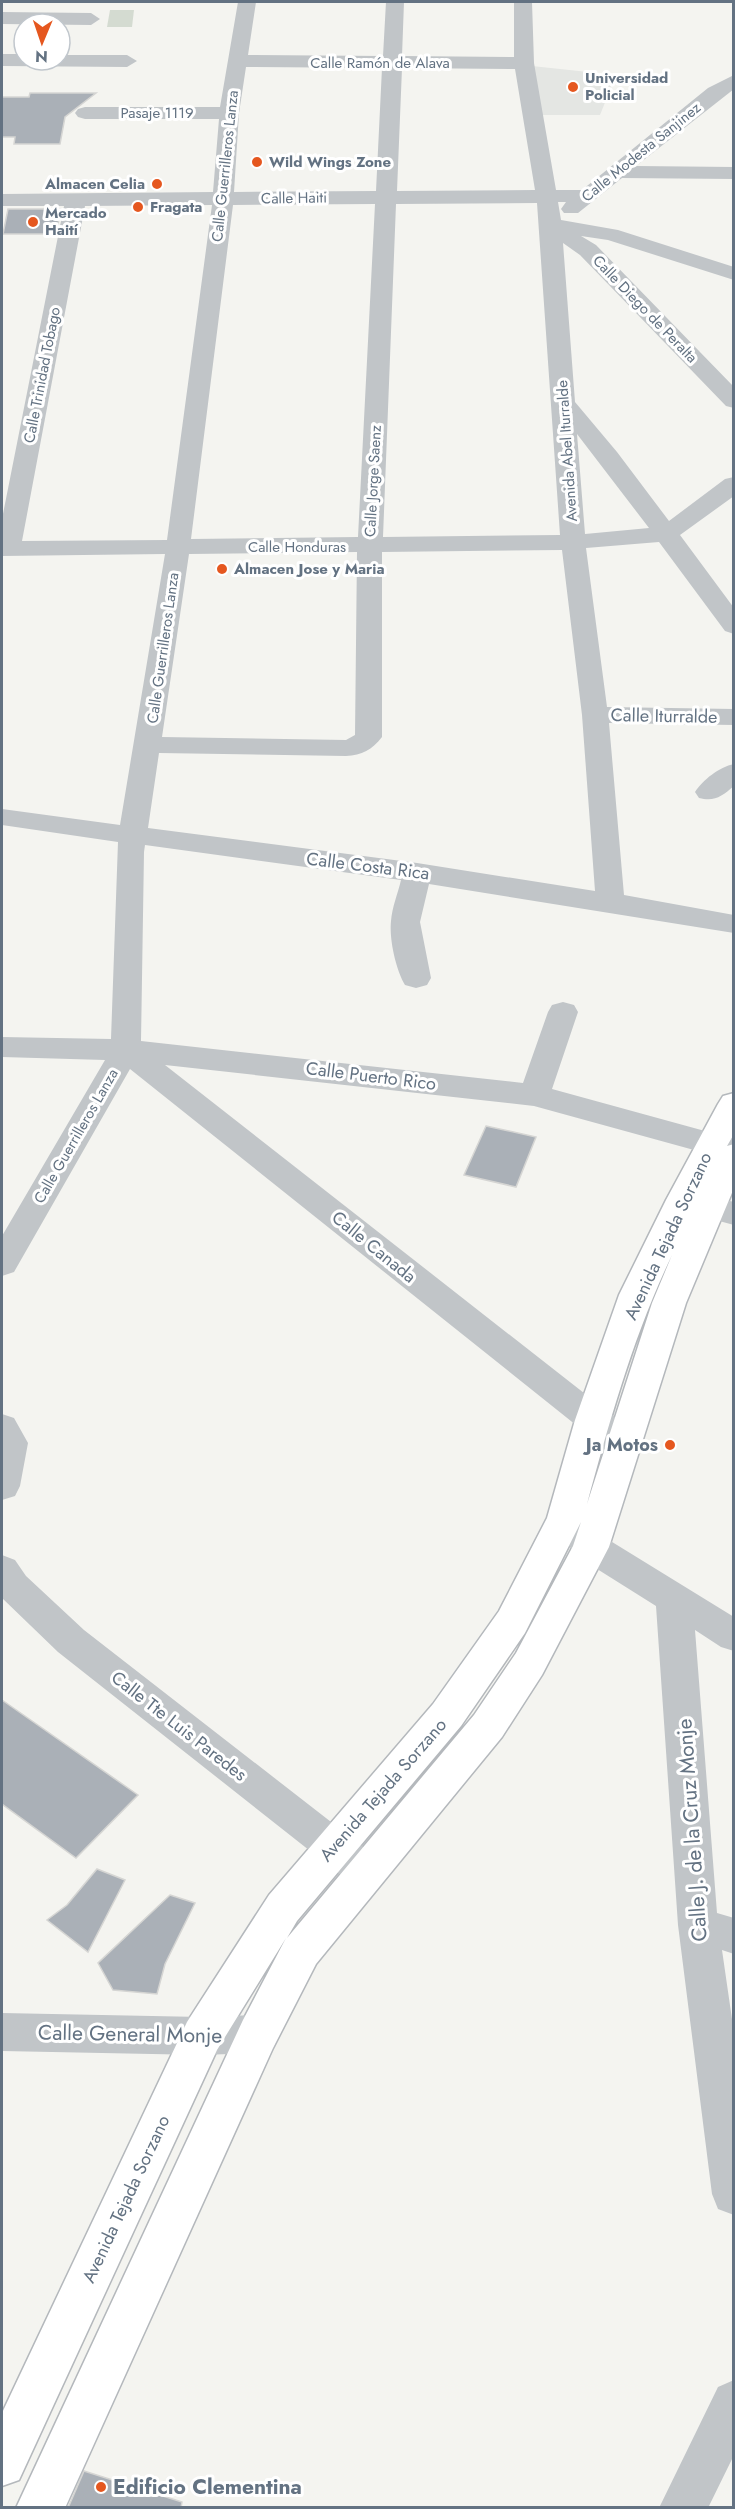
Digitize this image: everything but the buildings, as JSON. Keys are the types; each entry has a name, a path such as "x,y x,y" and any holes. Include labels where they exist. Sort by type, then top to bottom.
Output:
{"main road":[{"name":"Avenida Tejada Sorzano","path":"40,2508 258,2034 301,1951 488,1726 529,1664 591,1547 622,1443 669,1303 707,1208 726,1149 734,1104"},
{"name":"Avenida Tejada Sorzano","path":"2,2463 202,2036 283,1908 447,1715 512,1622 565,1518 592,1420 636,1295 707,1208"}],"street":[{"name":"Calle Guerrilleros Lanza","path":"2,1264 126,1050 130,852 178,548 223,199 229,113 247,2"},
{"name":"Calle Jorge Saenz","path":"148,746 346,748 363,742 370,729 370,546 395,2"},
{"name":"Avenida Abel Iturralde","path":"523,2 524,63 551,225 573,542 595,715 610,900"},
{"path":"2,18 91,19"},
{"path":"2,60 127,61"},
{"name":"Calle Ramón de Alava","path":"236,61 524,63"},
{"name":"Calle Modesta Sanjinez","path":"551,225 715,92 734,81"},
{"name":"Pasaje 1119","path":"85,113 229,113"},
{"path":"617,172 734,173"},
{"name":"Calle Haiti","path":"2,200 587,196"},
{"name":"Calle Trinidad Tobago","path":"5,549 76,200"},
{"path":"551,225 611,234 734,274"},
{"name":"Calle Diego de Peralta","path":"551,225 588,250 734,401"},
{"path":"564,404 609,457 734,626"},
{"path":"665,534 734,484"},
{"name":"Calle Honduras","path":"5,549 573,542 665,534"},
{"name":"Calle Iturralde","path":"595,715 734,717"},
{"path":"709,792 734,772"},
{"name":"Calle Costa Rica","path":"2,817 610,900 734,924"},
{"path":"417,872 405,922 407,941 417,978"},
{"path":"534,1095 563,1012"},
{"name":"Calle Puerto Rico","path":"2,1047 126,1050 534,1095 726,1149"},
{"name":"Calle Canada","path":"126,1050 622,1443"},
{"path":"2,1427 10,1443 2,1486"},
{"path":"565,1518 591,1547 674,1602 734,1636"},
{"name":"Calle Tte Luis Paredes","path":"2,1570 13,1586 70,1641 366,1872"},
{"name":"Calle J. de la Cruz Monje","path":"674,1602 716,1931 734,2194"},
{"name":"Calle General Monje","path":"2,2032 202,2036 258,2034"},
{"path":"683,2508 734,2403"}],"shaded area":[{"path":"110,10 134,10 132,27 107,27"},
{"name":"Universidad Policial","path":"532,66 616,75 600,115 539,115"}],"place":[{"name":"Universidad Policial","path":"573,87"},
{"name":"Wild Wings Zone","path":"257,162"},
{"name":"Almacen Celia","path":"157,184"},
{"name":"Fragata","path":"138,207"},
{"name":"Mercado Haití","path":"33,222"},
{"name":"Almacen Jose y Maria","path":"222,569"},
{"name":"Ja Motos","path":"670,1445"},
{"name":"Edificio Clementina","path":"101,2487"}]}
